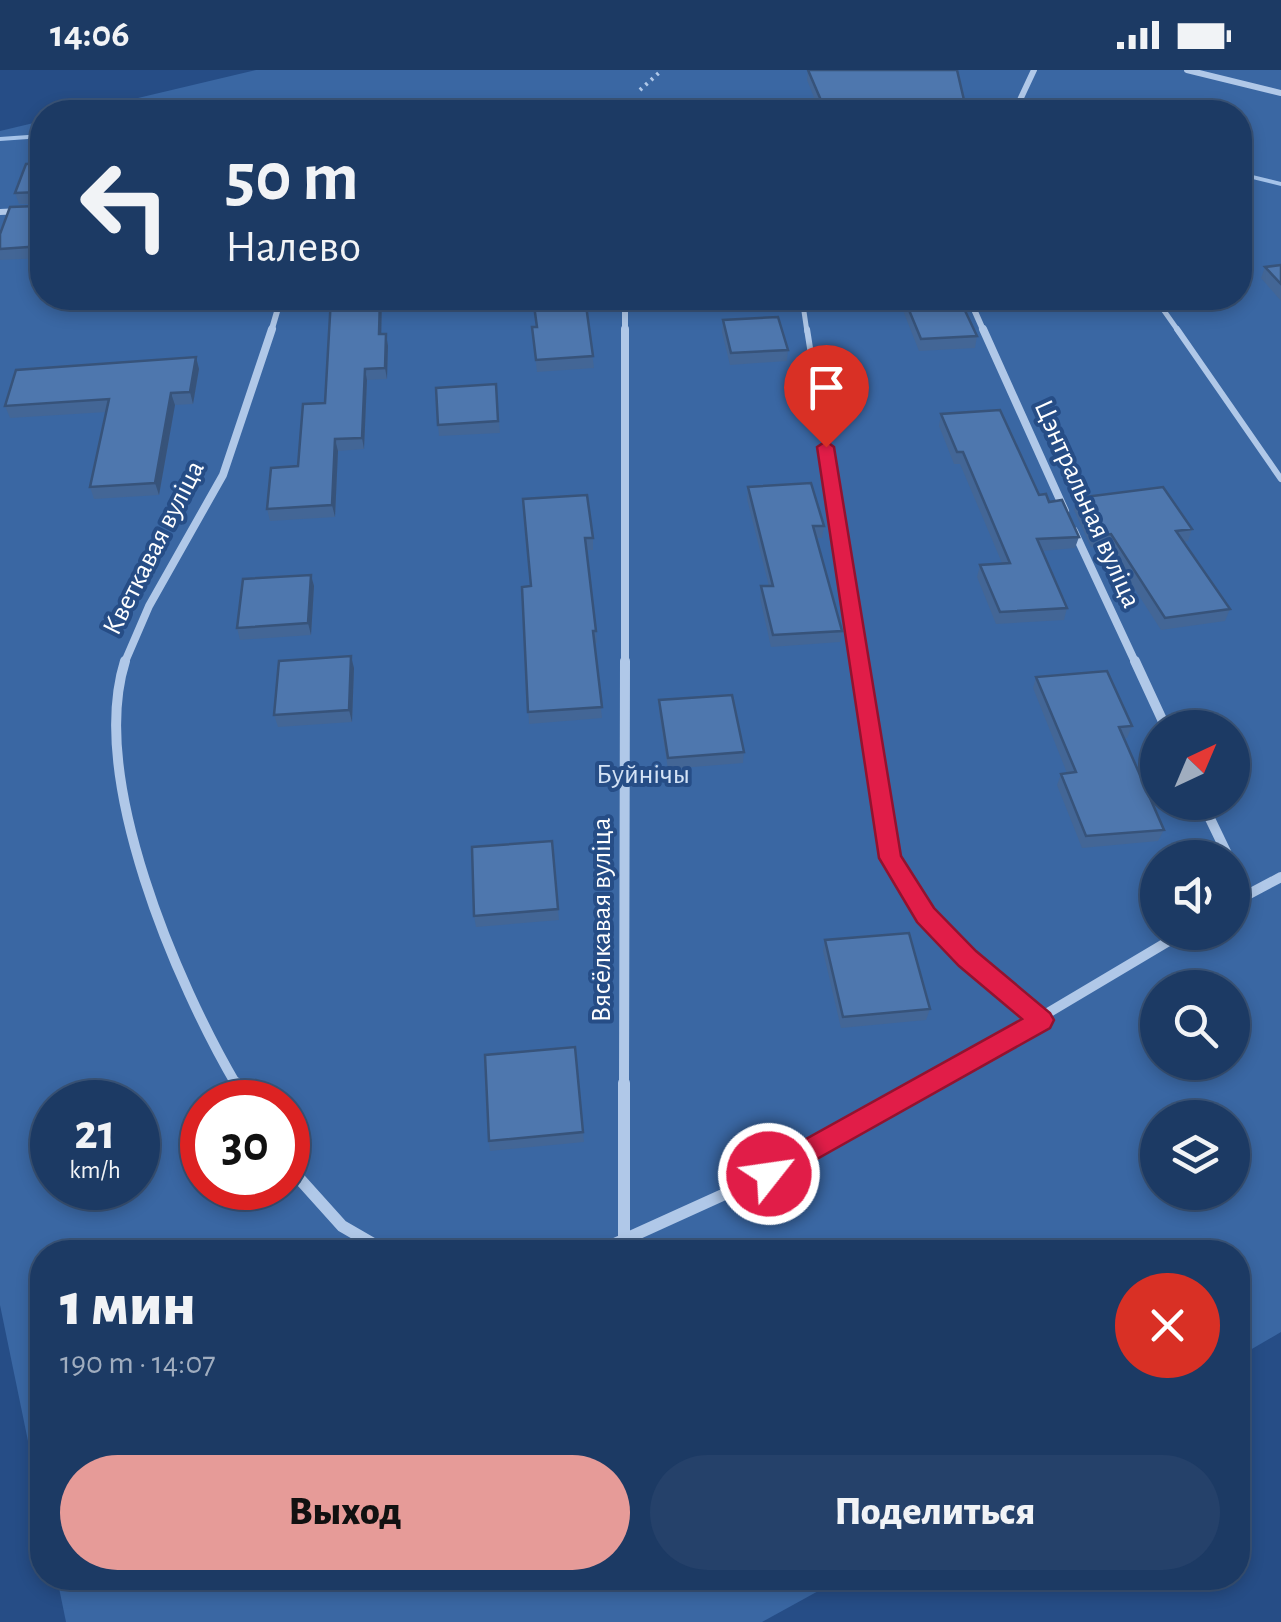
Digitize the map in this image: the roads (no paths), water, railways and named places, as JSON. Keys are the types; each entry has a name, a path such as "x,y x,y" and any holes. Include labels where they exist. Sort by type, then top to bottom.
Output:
{"street":[{"path":"1020,100 1034,70"},
{"path":"1187,70 1281,92"},
{"path":"0,212 30,211"},
{"name":"Кветкавая вуліца","path":"234,1080 207,1034 170,954 142,871 113,734 121,674 134,639 214,495 256,385 278,310"},
{"name":"Вясёлкавая вуліца","path":"624,1240 625,310"},
{"name":"Цэнтральная вуліца","path":"974,310 1158,710"},
{"path":"1250,892 1281,877"},
{"path":"628,1240 769,1174 1041,1020 1155,950"},
{"path":"310,1190 342,1226 366,1240"}],"lane":[{"path":"804,310 890,858 926,915 968,958 1041,1020"},
{"path":"1162,310 1281,479"}],"waterway":[{"path":"0,139 30,137"},
{"path":"1252,177 1281,184"}],"park label":[{"name":"Буйнічы","path":"643,775"}]}
